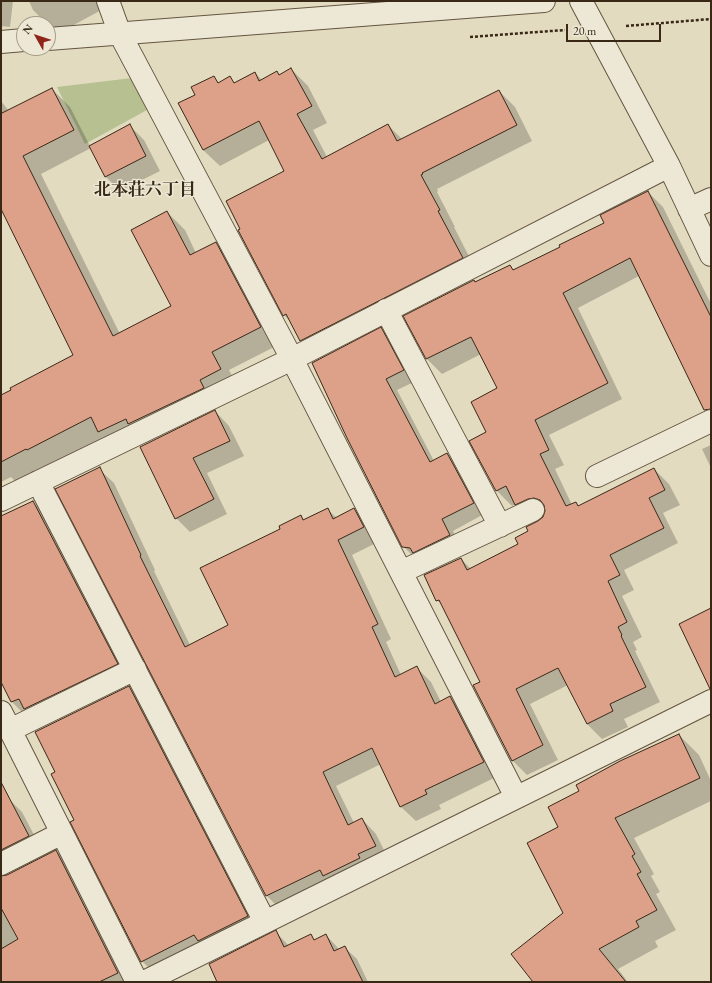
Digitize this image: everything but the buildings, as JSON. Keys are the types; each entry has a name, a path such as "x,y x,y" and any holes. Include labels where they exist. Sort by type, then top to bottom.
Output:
{"street":[{"path":"108,1 120,34 292,359 516,797"},
{"path":"56,38 544,1"},
{"path":"581,1 669,166 711,255"},
{"path":"1,42 16,41"},
{"path":"1,500 292,359 669,166"},
{"path":"690,209 711,199"},
{"path":"386,310 500,526"},
{"path":"597,476 711,421"},
{"path":"38,482 265,922"},
{"path":"401,572 533,510"},
{"path":"134,669 6,721 137,982"},
{"path":"144,982 711,701"},
{"path":"1,864 62,833"}],"green space":[{"path":"132,78 147,110 85,144 57,87"}],"district":[{"name":"北本荘六丁目","path":"145,190"}]}
